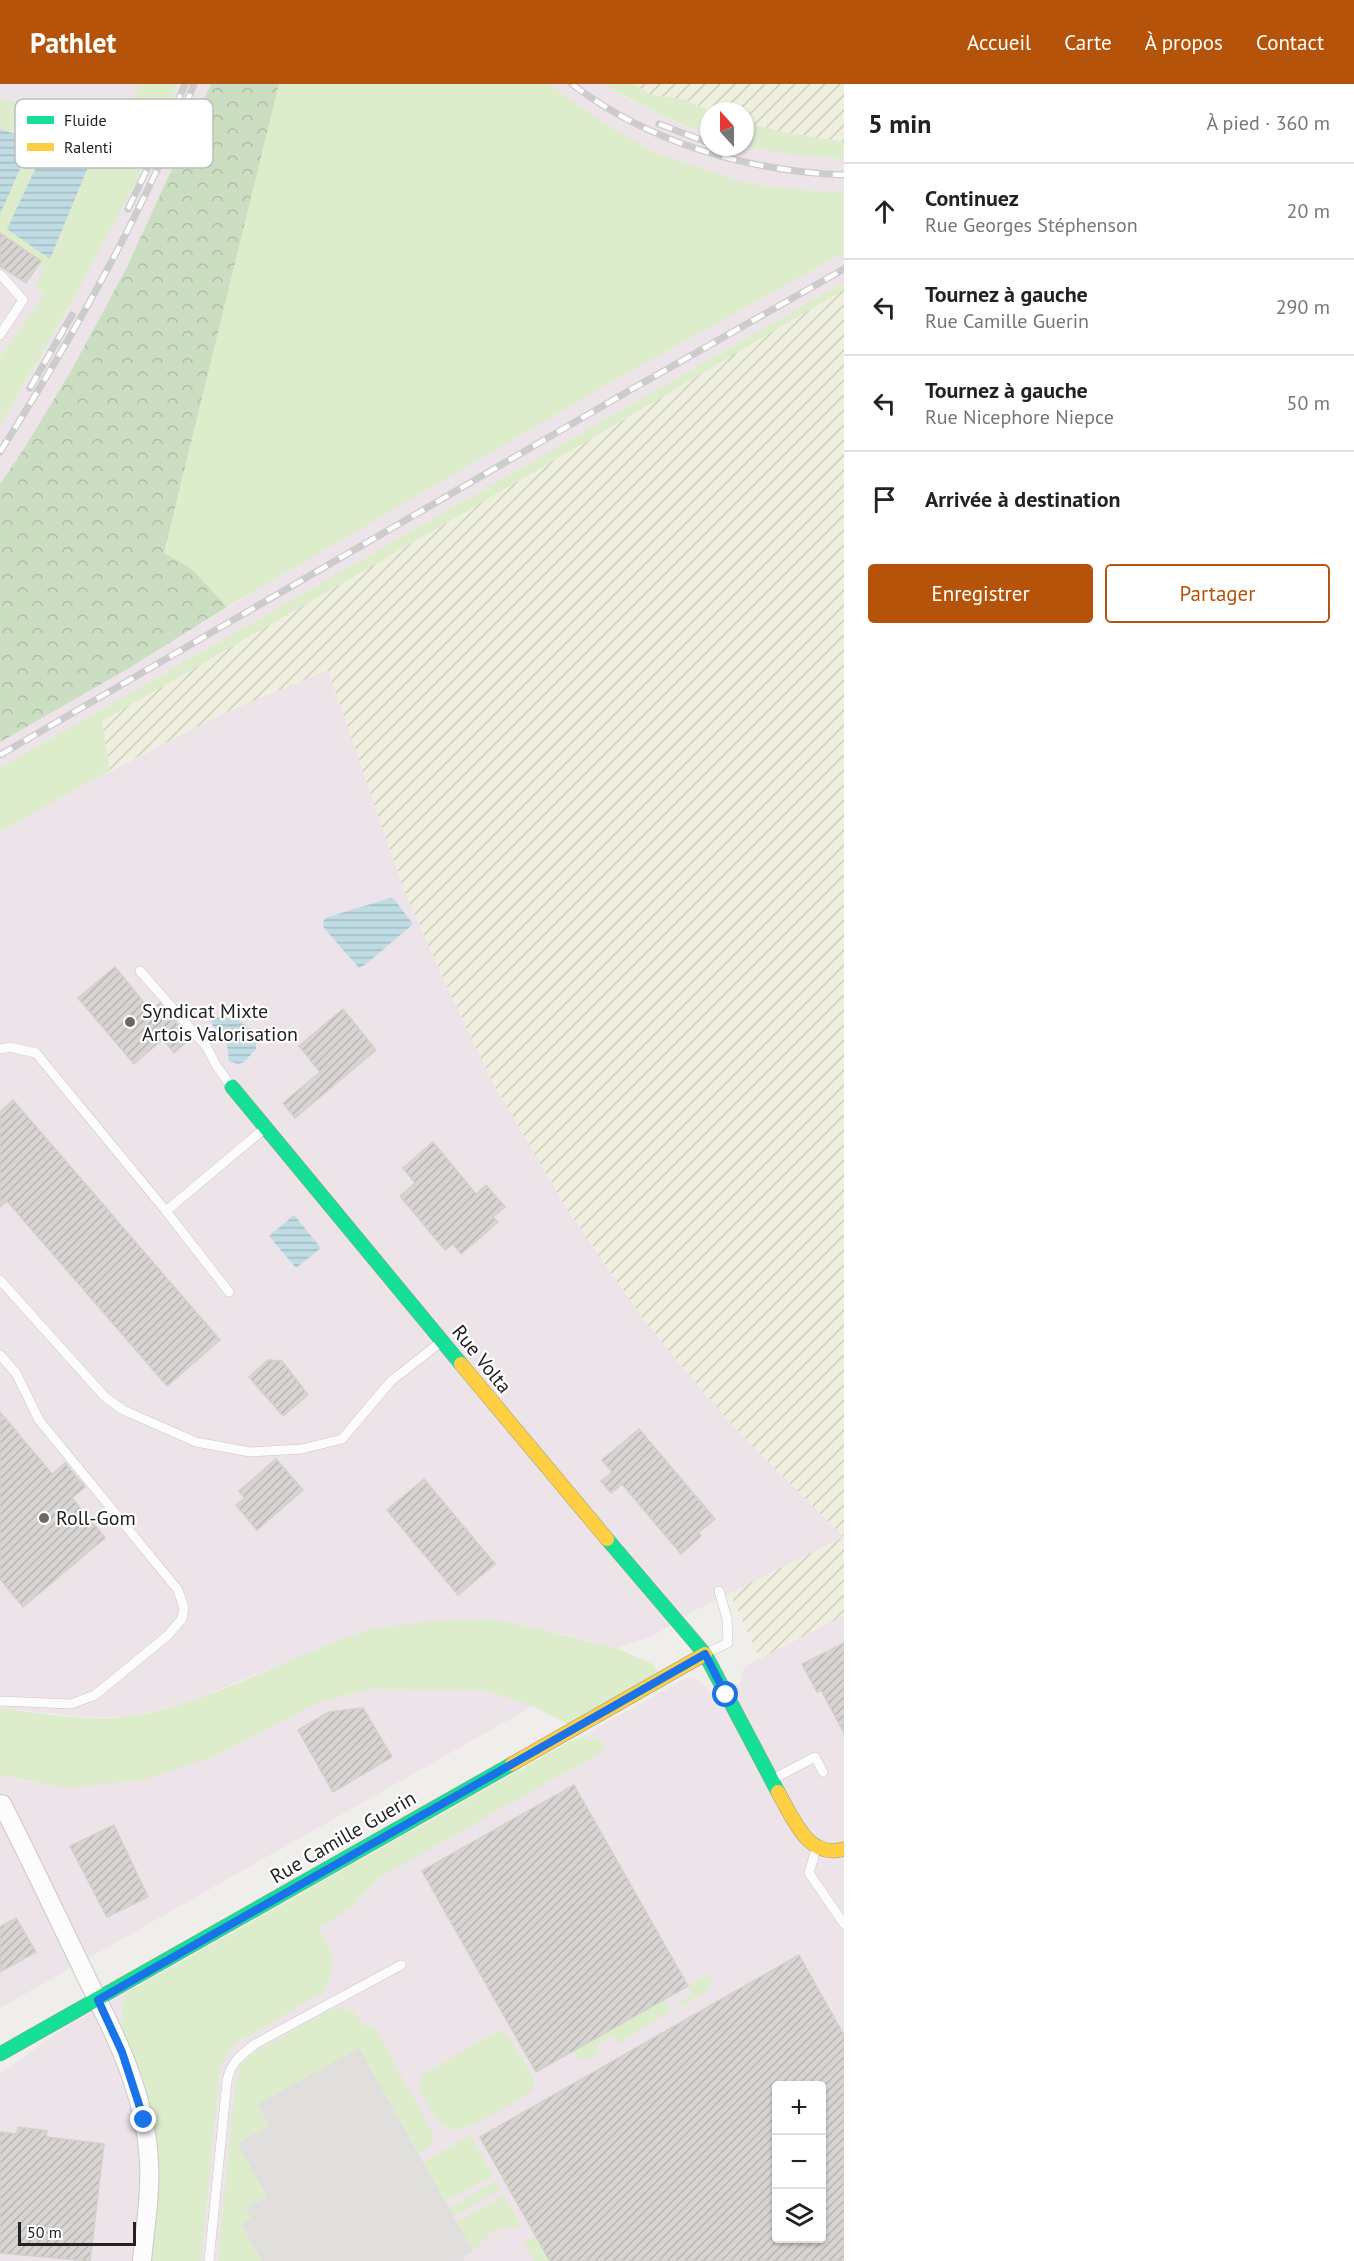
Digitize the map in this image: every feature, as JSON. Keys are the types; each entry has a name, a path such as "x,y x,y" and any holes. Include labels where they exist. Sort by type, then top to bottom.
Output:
{"street":[{"name":"Rue Volta","path":"232,1087 705,1654 771,1780 801,1832 816,1848"},
{"name":"Rue Camille Guerin","path":"0,2054 705,1654"},
{"path":"2,1804 122,2052 144,2120 149,2161 142,2261"},
{"path":"816,1848 834,1851 844,1849"}],"lane":[{"path":"0,274 23,300 0,335"},
{"path":"140,971 206,1046 232,1087"},
{"path":"0,1049 10,1047 36,1053 166,1211 229,1292"},
{"path":"166,1211 266,1128"},
{"path":"0,1280 105,1397 123,1410 196,1442 250,1452 302,1449 342,1439 391,1381 442,1341"},
{"path":"0,1355 16,1373 39,1420 178,1590 184,1608 182,1619 167,1636 94,1695 71,1704 0,1701"},
{"path":"705,1654 728,1642 727,1618 719,1591"},
{"path":"771,1780 815,1757 823,1772"},
{"path":"816,1848 808,1873 844,1924"},
{"path":"209,2261 230,2068 235,2060 255,2044 401,1965"}],"shaded area":[{"path":"0,84 139,84 135,99 15,99 15,168 106,168 44,294 0,358"},
{"path":"177,84 211,84 204,99 171,99"},
{"path":"549,84 604,84 631,101 700,131 700,156 754,156 754,148 785,154 844,159 844,193 780,188 743,182 657,153 610,127"},
{"path":"141,168 172,168 126,269 71,371 0,484 0,427 82,284"},
{"path":"844,253 844,282 0,768 0,742 131,667 335,542 615,380"},
{"path":"328,670 403,887 442,976 492,1081 567,1209 641,1316 690,1376 745,1439 844,1537 694,1611 653,1636 617,1648 561,1634 334,1643 188,1702 130,1717 86,1717 0,1708 0,831 226,712"},
{"path":"844,1615 844,2261 0,2261 0,2074 62,2029 686,1678 701,1681 714,1697 740,1683 744,1667"},
{"path":"370,1689 484,1690 533,1706 0,2008 0,1775 36,1783 214,1756 318,1703"},
{"path":"359,2048 473,2251 463,2257 465,2261 262,2261 241,2224 251,2219 246,2208 267,2197 238,2144 269,2125 258,2104"}],"green space":[{"path":"139,84 177,84 171,99 135,99"},
{"path":"211,84 279,84 164,553 192,569 227,607 131,667 0,742 0,484 71,371 126,269 172,168 213,168 213,99 204,99"},
{"path":"279,84 549,84 610,127 657,153 743,182 780,188 844,193 844,253 615,380 227,607 192,569 164,554"},
{"path":"604,84 633,84 652,95 683,99 700,106 700,131 655,112"},
{"path":"633,84 844,84 844,142 783,132 754,124 754,102 700,102 700,106 683,99 652,95"},
{"path":"0,99 15,102 15,134 0,129"},
{"path":"754,124 783,132 844,142 844,159 785,154 754,148"},
{"path":"21,168 79,168 22,200 8,229 50,259 88,168 141,168 82,284 0,426 0,358 44,294 34,286 44,270 38,266 41,261 0,233 0,214"},
{"path":"844,282 844,290 102,721 110,771 0,831 0,768"},
{"path":"844,290 844,1537 745,1439 690,1376 641,1316 567,1209 492,1081 442,976 403,887 328,670 226,712 110,771 101,722"},
{"path":"844,1537 844,1615 760,1659 730,1593"},
{"path":"494,1619 617,1648 654,1665 661,1679 575,1728 533,1706 484,1690 370,1689 318,1703 214,1756 143,1780 66,1788 0,1775 0,1708 84,1718 132,1716 161,1710 217,1692 326,1645 371,1630 424,1622"},
{"path":"594,1737 603,1742 605,1750 379,1878 351,1908 318,1928 330,1952 333,1966 324,1992 241,2040 231,2049 220,2066 201,2261 149,2261 158,2195 159,2155 144,2083 122,2027 121,2015 128,1992 571,1741"},
{"path":"708,1973 712,1980 706,1992 681,2007 677,2004 692,1995 688,1986"},
{"path":"664,1999 670,2010 668,2013 618,2044 613,2036 597,2045 600,2052 587,2060 578,2058 573,2051"},
{"path":"338,2008 352,2010 368,2029 374,2026 434,2135 431,2144 419,2154 359,2048 269,2125 238,2144 267,2197 246,2208 251,2219 241,2225 262,2261 218,2261 235,2086 242,2063 251,2055 325,2012"},
{"path":"501,2032 508,2035 535,2081 532,2091 476,2124 460,2129 443,2126 438,2122 418,2088 421,2075 495,2033"},
{"path":"471,2135 493,2176 445,2202 423,2162"},
{"path":"496,2181 501,2189 454,2216 449,2208"},
{"path":"504,2195 521,2225 493,2232 473,2251 457,2222"},
{"path":"536,2236 550,2261 534,2261 524,2243"}],"water":[{"path":"0,129 15,134 15,168 21,168 0,214"},
{"path":"36,168 88,168 50,259 7,229"},
{"path":"390,898 394,899 413,924 359,968 324,928 323,922 325,918"},
{"path":"217,1017 239,1020 256,1034 256,1049 244,1062 238,1064 229,1061 227,1045 210,1021"},
{"path":"294,1215 321,1248 296,1268 269,1236"}],"building":[{"path":"0,233 41,261 26,283 0,266"},
{"name":"Syndicat Mixte Artois Valorisation","path":"115,967 151,1011 160,1003 185,1033 188,1040 174,1053 163,1039 134,1064 78,998"},
{"path":"343,1009 376,1050 295,1118 283,1103 320,1072 299,1046"},
{"path":"13,1100 220,1340 167,1386 7,1201 0,1207 0,1112"},
{"path":"433,1142 476,1194 486,1185 505,1207 493,1217 498,1222 461,1254 453,1244 445,1250 400,1196 415,1183 403,1168"},
{"path":"268,1360 282,1361 308,1395 283,1416 249,1377"},
{"name":"Roll-Gom","path":"0,1412 52,1474 65,1463 85,1487 72,1498 105,1538 23,1607 0,1579"},
{"path":"639,1429 715,1519 698,1533 701,1536 681,1554 622,1484 611,1493 601,1481 612,1472 602,1460"},
{"path":"276,1459 303,1490 257,1530 236,1505 245,1498 239,1491"},
{"path":"424,1479 495,1564 458,1595 387,1510"},
{"path":"844,1643 844,1733 821,1690 817,1692 802,1664"},
{"path":"363,1708 392,1757 333,1792 298,1730 329,1712"},
{"path":"574,1785 688,1986 536,2072 422,1871"},
{"path":"114,1825 148,1897 107,1917 70,1846"},
{"path":"16,1918 36,1952 0,1972 0,1927"},
{"path":"799,1955 844,2035 844,2261 550,2261 480,2137"},
{"path":"18,2127 47,2131 46,2137 104,2144 90,2261 0,2253 0,2132 17,2134"}],"railway":[{"path":"179,99 185,84"},
{"path":"188,99 194,84"},
{"path":"572,84 633,123 701,150 772,167 844,175"},
{"path":"659,124 700,140"},
{"path":"128,209 148,168"},
{"path":"0,452 106,272 158,168"},
{"path":"0,755 844,269"},
{"path":"30,388 72,315"}],"traffic: fast":[{"path":"232,1087 461,1364"},
{"path":"607,1539 705,1654 778,1792"},
{"path":"0,2054 512,1764"}],"traffic: slow":[{"path":"461,1364 607,1539"},
{"path":"512,1764 705,1654"},
{"path":"778,1792 796,1824 811,1843 831,1851 844,1849"}],"place":[{"name":"Syndicat Mixte Artois Valorisation","path":"130,1022"},
{"name":"Roll-Gom","path":"44,1518"}],"route":[{"path":"144,2120 122,2052 98,2000 705,1654 726,1695"}]}
